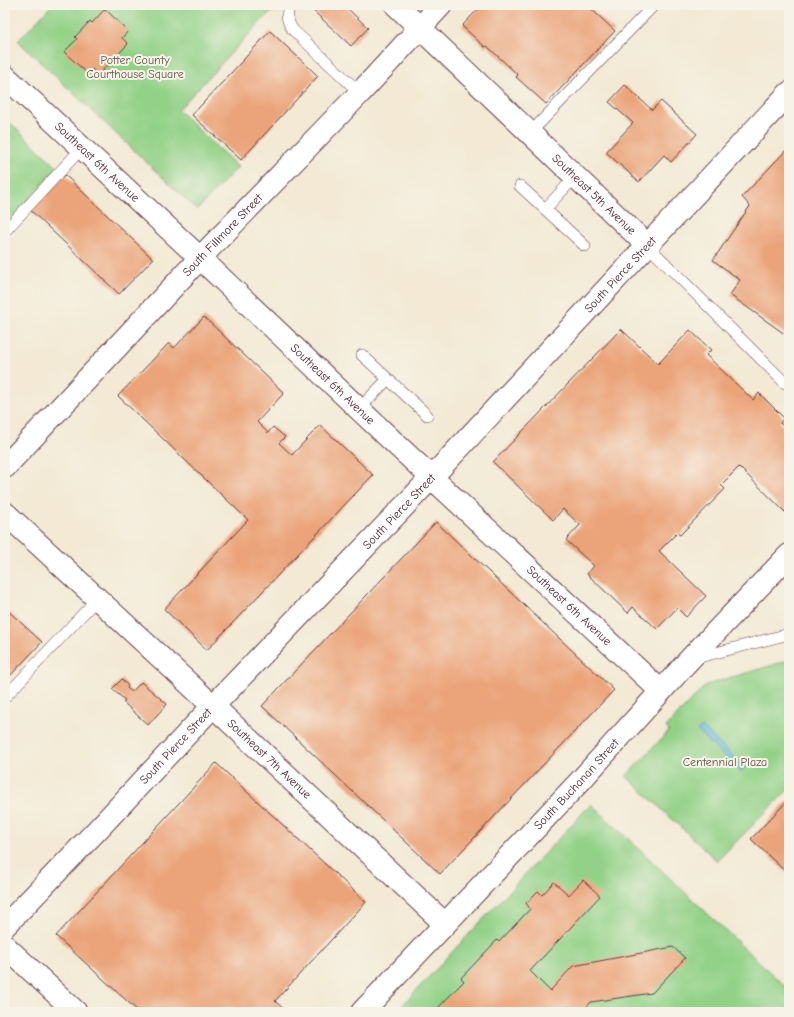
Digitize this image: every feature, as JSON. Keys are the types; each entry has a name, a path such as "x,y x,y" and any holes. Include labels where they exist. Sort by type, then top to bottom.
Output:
{"main road":[{"name":"Southeast 5th Avenue","path":"396,5 648,246"},
{"name":"South Fillmore Street","path":"5,467 200,258 360,93 441,5"},
{"name":"Southeast 6th Avenue","path":"5,76 660,691"},
{"name":"South Pierce Street","path":"5,926 213,706 432,478 789,94"},
{"name":"Southeast 7th Avenue","path":"5,513 445,924"},
{"name":"South Buchanan Street","path":"362,1012 582,779 660,691 789,555"},
{"path":"5,946 76,1012"}],"lane":[{"path":"290,5 287,10 287,22 292,29 360,93"},
{"path":"530,133 654,5"},
{"path":"5,231 81,149"},
{"path":"545,209 575,177"},
{"path":"520,186 585,246"},
{"name":"Southeast 5th Avenue","path":"648,246 789,386"},
{"path":"362,355 427,415"},
{"path":"359,409 388,379"},
{"path":"5,697 97,599"},
{"path":"690,660 789,634"}],"green space":[{"name":"Potter County Courthouse Square","path":"52,5 281,5 267,15 178,110 238,167 197,210 18,41"},
{"path":"5,118 58,168 5,224"},
{"name":"Centennial Plaza","path":"789,660 789,789 717,861 626,776 669,731 666,727 706,685"},
{"path":"591,804 789,990 789,1012 396,1012"}],"water":[{"path":"702,727 745,768 741,772 697,731"}],"building":[{"path":"307,5 344,5 368,28 351,46"},
{"path":"482,5 587,5 615,31 546,104 516,77 518,75 487,46 485,47 462,26"},
{"path":"105,9 128,31 122,38 128,44 98,75 92,69 88,74 64,52 77,39 75,37 90,21 92,23"},
{"path":"270,31 318,76 241,160 192,115"},
{"path":"625,85 652,110 661,101 697,134 671,162 664,155 639,182 606,152 633,123 609,102"},
{"path":"789,147 789,337 730,295 740,280 713,260 750,206 742,197"},
{"path":"64,174 153,259 119,294 29,209"},
{"path":"204,317 284,393 257,422 268,433 273,427 285,437 279,443 292,455 320,425 373,475 207,650 164,609 248,520 118,396 169,343 174,348"},
{"path":"621,329 658,364 690,330 711,350 706,355 753,400 759,393 784,418 780,423 789,431 789,508 785,512 739,467 721,485 725,489 680,535 677,533 659,551 706,596 686,617 677,608 657,629 633,607 628,613 587,574 594,566 566,540 580,525 563,509 553,520 493,462"},
{"path":"436,522 614,690 440,874 262,706"},
{"path":"5,608 42,642 10,676 5,671"},
{"path":"122,679 128,686 127,688 132,692 141,682 167,704 148,725 123,702 125,700 112,689"},
{"path":"216,763 366,902 275,1001 287,1012 139,1012 56,936"},
{"path":"789,799 789,875 751,839"},
{"path":"583,880 600,896 530,971 550,991 573,966 673,947 685,958 652,993 591,1002 582,1012 434,1012 464,981 461,978 497,940 499,942 530,909 526,903 538,891 542,895 554,882 569,895"}]}
